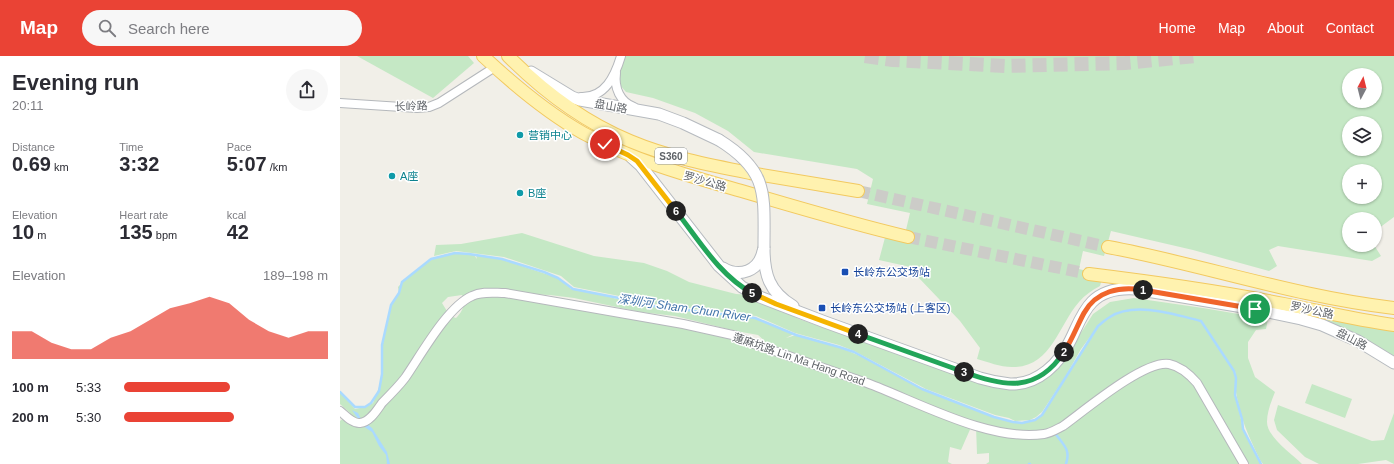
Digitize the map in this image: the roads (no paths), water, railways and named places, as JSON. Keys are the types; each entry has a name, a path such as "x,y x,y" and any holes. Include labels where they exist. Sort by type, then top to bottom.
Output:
{"main road":[{"name":"罗沙公路","path":"483,56 516,87 565,122 628,155 677,173 834,218 908,237"},
{"name":"罗沙公路","path":"509,57 545,90 580,114 604,129 648,148 707,165 858,191"},
{"name":"盘山路","path":"509,57 567,94 586,102 652,113 671,118 719,140 743,158 753,169 759,179 764,204 764,248 767,276 774,290 789,304 814,318"},
{"name":"盘山路","path":"628,155 641,166 719,266 734,280 751,292 814,318 980,378 1012,384 1026,382 1039,376 1051,368 1067,347 1084,312 1097,298 1112,290 1124,288 1261,310 1301,319 1322,325 1352,338 1394,363"},
{"name":"罗沙公路","path":"1108,247 1149,255 1331,299 1394,308"},
{"path":"719,266 734,273 745,272 759,262 764,248"},
{"name":"罗沙公路","path":"1089,274 1264,300 1342,317 1394,325"}],"street":[{"path":"621,56 617,70 616,86 619,94 623,100 633,107 652,113"},
{"name":"长岭路","path":"340,104 417,108 428,107 439,103 495,67"},
{"path":"567,94 586,97 597,94 606,87 617,70"},
{"name":"蓮麻坑路 Lin Ma Hang Road","path":"340,411 351,420 363,422 374,414 404,378 424,348 453,310 467,298 474,295 486,293 505,293 647,317 737,336 754,344 867,383 972,424 1022,435 1045,434 1064,426 1133,376 1152,366 1168,364 1189,375 1196,383 1244,464"}],"water":[{"path":"352,410 358,413 361,419 372,428 387,452 390,464 387,464 386,455 379,446 372,432 363,426"}],"waterway":[{"name":"深圳河 Sham Chun River","path":"340,392 355,407 365,407 371,403 379,391 382,374 382,345 391,305 399,293 402,282 431,259 455,253 469,254 502,259 544,272 558,278 573,289 624,299 636,304 755,318 796,335 854,352 922,389 994,417 1022,423 1035,420 1042,415 1098,326 1108,318 1120,312 1143,310 1168,313 1201,321 1234,371 1236,378 1235,395 1242,419 1243,429 1261,464"},
{"path":"1055,433 1067,451 1068,455 1066,464"}],"tunnel":[{"path":"865,56 893,60 1006,66 1125,63 1196,56"},
{"path":"858,191 1108,247"},
{"path":"908,237 1089,274"}],"place":[{"name":"营销中心","path":"520,135"},
{"name":"A座","path":"392,176"},
{"name":"B座","path":"520,193"},
{"name":"长岭东公交场站","path":"845,272"},
{"name":"长岭东公交场站 (上客区)","path":"822,308"}]}
